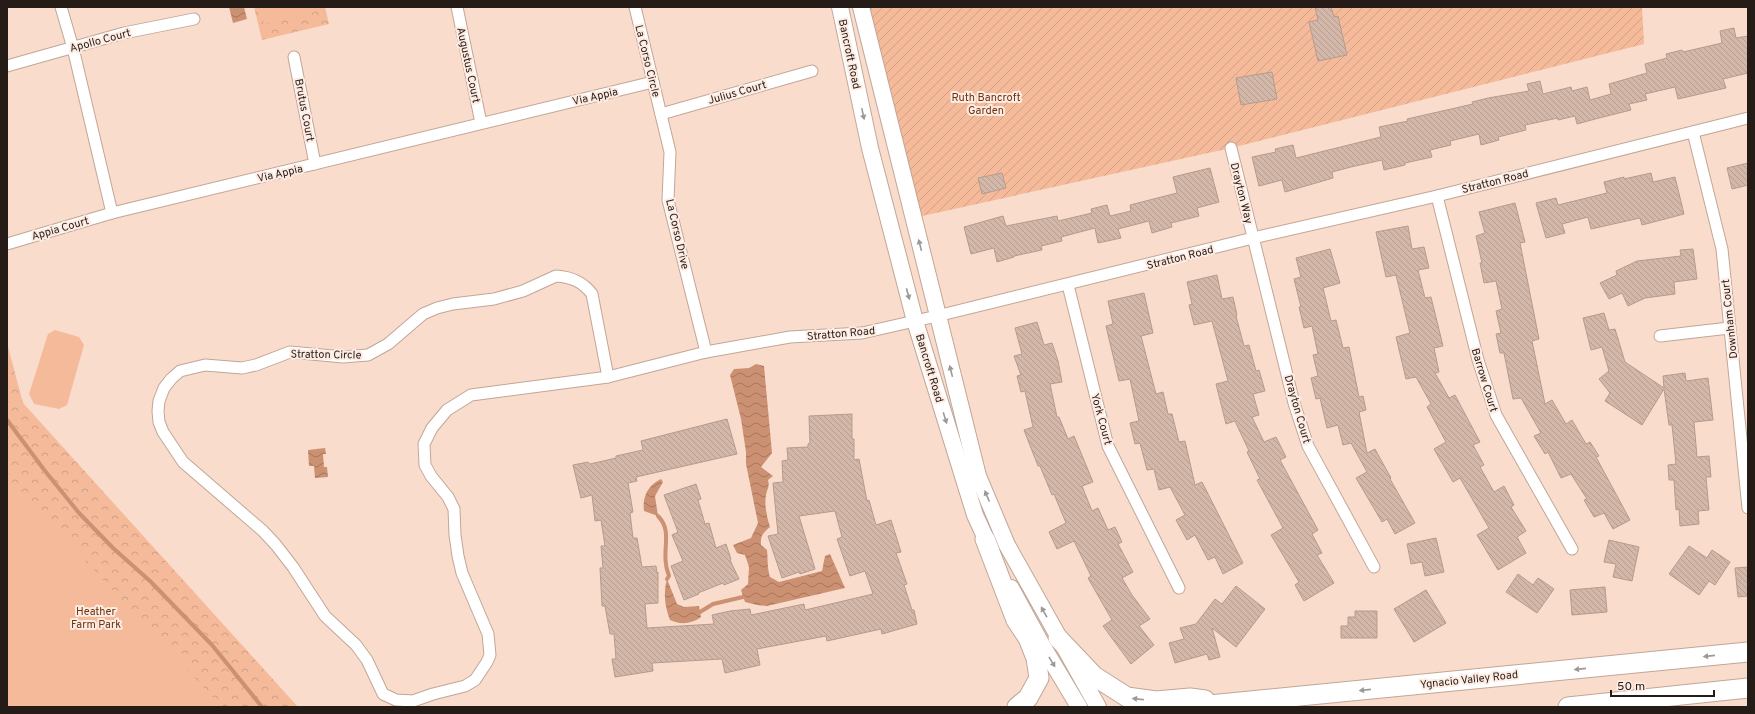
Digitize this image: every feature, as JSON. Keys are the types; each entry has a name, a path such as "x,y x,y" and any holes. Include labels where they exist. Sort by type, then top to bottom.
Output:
{"highway":[{"path":"985,539 1016,620 1028,638 1036,658 1039,678 1032,692 1017,707"},
{"path":"1058,638 1094,676 1127,697 1156,701 1190,698 1232,703"},
{"name":"Ygnacio Valley Road","path":"1189,707 1748,652"},
{"path":"1568,707 1748,688"}],"main road":[{"name":"Bancroft Road","path":"840,7 870,148 915,322 975,514 985,539 1042,645 1079,707"},
{"name":"Bancroft Road","path":"861,7 978,476 1007,545 1098,707"}],"street":[{"path":"61,7 73,48 112,213"},
{"name":"Augustus Court","path":"457,7 481,123"},
{"name":"La Corso Circle","path":"635,7 661,114"},
{"name":"Apollo Court","path":"7,66 124,33 194,19"},
{"name":"Brutus Court","path":"294,57 315,164"},
{"name":"Julius Court","path":"661,114 812,71"},
{"name":"Via Appia","path":"112,213 653,82"},
{"name":"La Corso Drive","path":"661,114 670,152 668,200 706,352"},
{"name":"Stratton Road","path":"608,377 706,352 790,337 862,333 915,322 1253,238 1437,196 1748,118"},
{"name":"Downham Court","path":"1693,132 1722,249 1748,508"},
{"name":"Drayton Way","path":"1231,148 1253,238"},
{"name":"Barrow Court","path":"1437,196 1478,360 1496,415 1572,549"},
{"name":"Appia Court","path":"7,244 112,213"},
{"name":"Drayton Court","path":"1253,238 1294,403 1308,446 1374,567"},
{"name":"Stratton Circle","path":"556,276 577,280 587,287 592,294 608,377 471,395 447,410 432,428 424,444 425,465 430,476 448,497 454,509 455,535 462,573 488,634 490,655 475,680 465,686 413,701 404,702 388,698 383,694 367,660 356,645 325,616 293,567 276,545 183,462 162,432 158,411 164,388 180,371 191,367 205,364 218,364 242,368 256,365 290,352 343,357 368,355 388,344 423,314 437,308 453,304 494,299 523,291 556,276"},
{"name":"York Court","path":"1068,285 1108,446 1179,588"},
{"path":"1660,336 1729,328"}],"green space":[{"path":"254,7 325,7 329,24 262,40"},
{"path":"260,7 283,7 286,19 264,24"},
{"path":"290,7 314,7 315,12 293,18"},
{"name":"Ruth Bancroft Garden","path":"861,7 1642,7 1644,44 1231,148 913,218"},
{"path":"55,330 79,337 84,345 67,405 59,409 34,404 29,394 48,334"},
{"name":"Heather Farm Park","path":"7,343 23,403 298,707 7,707"},
{"path":"7,477 222,707 7,707"}],"water":[{"path":"229,7 244,7 247,19 233,23"},
{"path":"756,364 764,366 772,453 761,467 773,476 768,480 769,486 765,499 770,527 762,535 761,539 761,545 767,550 770,577 779,582 822,571 825,556 830,554 845,588 767,606 745,602 741,590 748,584 749,567 745,555 737,553 733,545 751,538 758,523 746,464 746,452 741,419 730,375 734,369 749,368"},
{"path":"325,448 326,454 323,454 324,467 327,467 328,477 315,478 314,466 309,466 308,450"},
{"path":"661,479 663,482 655,496 658,516 644,511 644,501 649,488"},
{"path":"667,579 677,604 684,607 699,606 701,617 686,623 678,623 670,620 665,600"}],"building":[{"path":"1315,7 1331,7 1334,17 1338,16 1347,55 1318,61 1309,22 1318,20"},
{"path":"1734,28 1736,38 1748,36 1748,73 1723,79 1726,88 1678,99 1675,87 1645,94 1647,100 1629,104 1631,110 1577,124 1575,116 1525,125 1526,130 1498,137 1499,140 1481,145 1479,134 1450,141 1451,145 1430,150 1432,157 1405,163 1405,165 1384,170 1382,160 1332,172 1333,178 1285,192 1282,180 1259,186 1252,157 1276,152 1275,149 1293,145 1296,158 1381,137 1379,127 1473,104 1472,102 1488,98 1529,91 1527,84 1540,81 1543,94 1571,87 1572,91 1587,87 1590,100 1611,94 1609,84 1647,73 1645,64 1667,58 1666,54 1682,50 1683,52 1722,43 1720,31"},
{"path":"1272,72 1277,99 1241,105 1236,78"},
{"path":"1748,163 1748,185 1732,189 1727,168"},
{"path":"1210,168 1219,202 1197,208 1199,216 1171,223 1172,227 1152,233 1149,221 1118,229 1121,238 1098,243 1095,228 1061,237 1062,241 1041,246 1042,250 1014,256 997,262 994,248 971,254 964,227 1003,216 1006,226 1057,216 1058,221 1092,213 1091,209 1107,205 1110,216 1131,211 1130,205 1177,193 1173,177"},
{"path":"1002,173 1006,188 982,194 978,178"},
{"path":"1651,173 1653,182 1675,177 1684,214 1642,225 1640,218 1591,229 1588,217 1562,224 1565,233 1546,238 1536,203 1556,198 1558,205 1607,193 1604,182"},
{"path":"1515,203 1525,242 1520,243 1539,339 1532,341 1545,404 1552,400 1566,424 1572,420 1586,444 1590,442 1599,456 1596,457 1630,520 1613,529 1604,513 1594,517 1584,500 1587,499 1571,474 1561,478 1548,452 1545,454 1534,436 1541,433 1521,398 1513,399 1504,353 1500,353 1496,334 1501,333 1496,311 1502,309 1496,281 1484,283 1480,263 1482,263 1476,236 1485,233 1479,212"},
{"path":"1408,226 1412,249 1424,247 1429,268 1418,270 1425,298 1431,297 1443,346 1434,348 1439,372 1435,373 1449,398 1455,395 1480,442 1473,445 1484,465 1480,467 1494,492 1504,486 1514,505 1511,507 1526,531 1517,537 1526,553 1498,570 1477,535 1489,528 1460,478 1453,482 1434,449 1446,442 1427,407 1431,404 1416,377 1406,379 1396,337 1410,333 1396,275 1386,277 1376,232"},
{"path":"1330,249 1340,283 1323,288 1331,321 1336,320 1343,348 1349,347 1359,397 1363,396 1366,410 1359,412 1367,453 1375,449 1415,523 1395,534 1387,519 1382,522 1356,478 1367,472 1351,443 1343,445 1338,425 1327,428 1320,398 1316,399 1311,378 1318,376 1313,355 1318,354 1312,326 1304,328 1299,307 1301,307 1294,279 1301,277 1296,258"},
{"path":"1693,249 1697,279 1674,282 1675,294 1645,298 1628,306 1622,293 1609,299 1600,283 1617,275 1616,271 1637,261 1681,256 1680,250"},
{"path":"1217,275 1222,299 1233,297 1236,316 1244,346 1249,345 1256,371 1259,370 1265,391 1253,394 1259,415 1252,417 1264,442 1276,437 1286,457 1280,460 1318,530 1312,534 1322,553 1317,555 1334,583 1304,601 1295,585 1299,582 1271,535 1283,528 1257,480 1260,479 1247,452 1249,451 1235,421 1226,424 1216,384 1228,381 1212,321 1194,325 1189,305 1192,304 1187,282"},
{"path":"1144,293 1153,333 1141,336 1156,394 1163,392 1168,414 1172,414 1179,442 1185,441 1195,485 1202,482 1243,563 1223,574 1215,557 1208,560 1195,535 1187,540 1176,520 1185,515 1170,487 1159,490 1154,469 1147,470 1140,443 1135,444 1130,423 1139,421 1130,379 1119,381 1106,326 1113,324 1108,301"},
{"path":"1604,313 1609,330 1615,329 1625,362 1664,388 1663,376 1685,373 1686,381 1708,378 1713,420 1694,422 1697,457 1709,456 1711,477 1706,477 1709,510 1698,511 1699,524 1680,526 1679,509 1676,510 1674,480 1669,480 1668,465 1676,464 1672,425 1669,425 1664,389 1642,425 1605,401 1610,393 1599,379 1609,371 1602,347 1591,350 1583,318"},
{"path":"1037,322 1044,345 1052,343 1058,361 1062,382 1050,384 1057,417 1059,417 1068,439 1074,436 1093,482 1082,486 1092,511 1098,508 1108,530 1115,527 1122,542 1118,544 1133,572 1122,578 1132,595 1150,619 1139,626 1154,645 1131,664 1103,626 1112,620 1088,578 1091,576 1074,541 1057,549 1049,532 1066,523 1054,494 1052,495 1040,466 1038,466 1024,430 1033,427 1025,391 1021,392 1017,376 1021,375 1014,356 1022,354 1015,328"},
{"path":"852,414 854,460 859,459 867,501 869,500 876,525 891,520 901,552 896,553 907,584 904,585 912,610 914,610 917,624 882,634 881,629 827,641 826,636 757,649 760,665 725,673 722,659 652,663 653,671 615,677 612,659 616,659 614,634 610,634 605,606 602,606 600,568 603,568 601,546 605,546 601,520 595,521 592,495 581,498 573,465 588,462 590,464 643,450 641,441 727,419 737,454 636,477 637,481 628,483 633,512 630,513 633,538 637,538 642,567 656,566 657,573 658,572 658,603 645,604 647,628 714,624 712,615 730,611 750,609 751,615 804,604 805,610 873,594 865,571 850,576 837,539 842,537 835,511 799,516 815,569 800,574 799,572 782,578 768,536 778,534 773,483 783,482 782,461 788,460 787,448 808,447 808,444 810,443 809,416"},
{"path":"696,484 701,499 698,500 705,524 709,523 716,548 726,544 731,559 730,560 739,579 724,585 723,583 684,600 671,566 683,561 672,535 678,532 664,495"},
{"path":"1436,538 1444,572 1425,576 1422,562 1411,564 1407,544"},
{"path":"1609,540 1639,547 1632,581 1613,577 1616,564 1604,562"},
{"path":"1689,546 1707,558 1712,550 1730,562 1715,585 1709,581 1699,595 1669,574"},
{"path":"1748,567 1748,596 1738,597 1735,568"},
{"path":"1518,574 1533,585 1538,578 1554,589 1537,613 1506,592"},
{"path":"1236,586 1265,609 1236,647 1212,628 1220,657 1209,660 1207,654 1175,663 1169,643 1184,639 1180,628 1196,624 1215,599 1222,604"},
{"path":"1605,587 1607,612 1572,615 1570,590"},
{"path":"1426,590 1446,623 1414,642 1394,609"},
{"path":"1355,611 1377,611 1377,638 1341,638 1341,626 1348,626 1348,617 1355,617"}],"waterway":[{"path":"7,420 79,513 113,548 150,581 212,645 262,707"},
{"path":"658,516 665,527 666,533 665,558 669,576 667,579"},
{"path":"700,612 713,604 743,597"}]}
